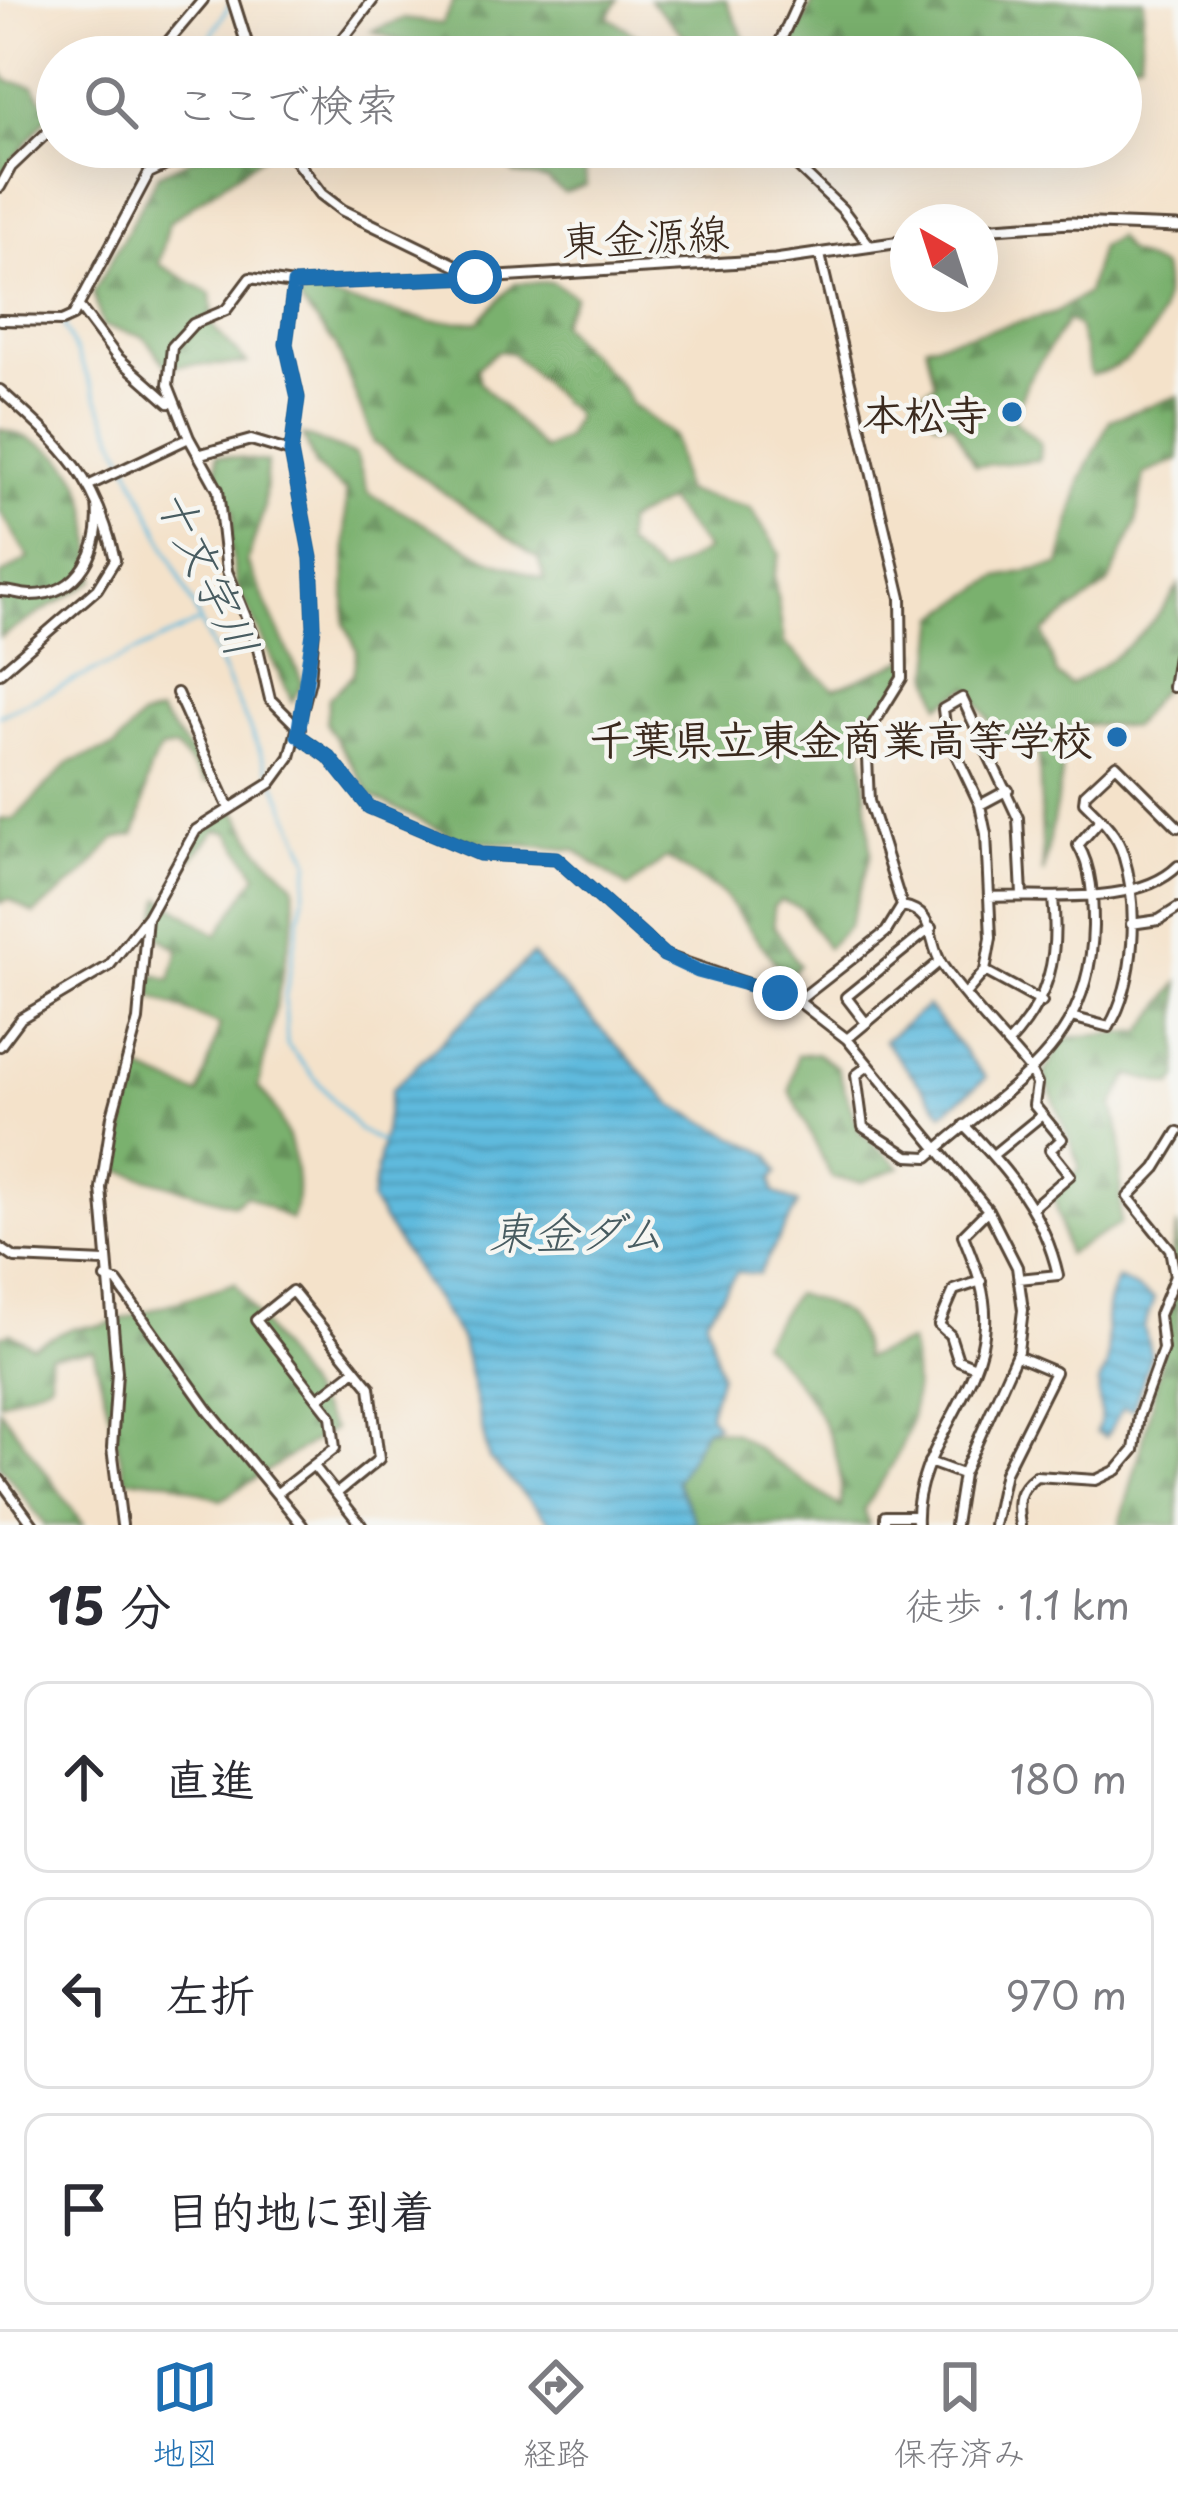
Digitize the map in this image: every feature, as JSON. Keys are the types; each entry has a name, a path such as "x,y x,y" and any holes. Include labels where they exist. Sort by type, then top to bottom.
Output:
{"main road":[{"path":"233,0 244,36"},
{"path":"302,168 321,194 342,210 475,277"},
{"path":"998,228 1070,223 1178,227"},
{"name":"東金源線","path":"475,277 820,255 890,244"}],"street":[{"path":"173,36 203,0"},
{"path":"345,36 373,0"},
{"path":"783,36 799,0"},
{"path":"0,188 11,167 36,143"},
{"path":"0,320 62,321 81,309 148,173 159,168"},
{"path":"799,168 842,209 871,248"},
{"path":"820,255 902,598 902,678 866,736 868,801 902,907"},
{"path":"176,412 168,357 183,331 226,310 254,276 294,284 475,277"},
{"path":"0,1046 21,1018 109,966 148,916 196,830 271,783 299,732 314,626 311,558 291,452 298,398 286,344 294,284"},
{"path":"81,309 117,357 163,394 201,454 218,490 226,571 257,644 265,686 299,732 329,757 369,807 480,854 556,858 664,955 797,1001 847,1039 988,1210 1010,1247 1023,1310 1017,1356 962,1474 955,1525"},
{"path":"0,390 73,458 92,484 115,560 103,581 0,673"},
{"path":"92,484 189,438"},
{"path":"201,454 251,440 291,452"},
{"path":"0,592 44,593 81,572 100,532 97,498"},
{"path":"1173,687 1178,656"},
{"path":"177,694 228,806"},
{"path":"966,993 985,971 991,938 980,805 946,733 943,709 962,698 1018,818 1022,895"},
{"path":"1075,1018 1109,1027 1121,1006 1131,924 1123,852 1084,802 1085,794 1116,765 1178,827"},
{"path":"980,805 1008,790"},
{"path":"868,1066 856,1075 863,1127 908,1156 928,1156 1051,1053 1075,1018 1091,974 1087,861 1078,845 1101,819"},
{"path":"988,897 1053,898 1147,889 1176,870"},
{"path":"1008,1044 1042,1001 1058,943 1053,898"},
{"path":"902,907 915,908 931,928 939,962 1030,1070 1037,1084 1034,1105 1062,1139 1050,1150 1070,1175 1034,1206"},
{"path":"797,1001 876,942 902,907"},
{"path":"1131,924 1159,920 1178,908"},
{"path":"122,1525 112,1448 117,1372 104,1262 104,1156 138,1020 148,916"},
{"path":"866,1023 845,997 931,928"},
{"path":"847,1039 939,962"},
{"path":"985,971 1042,1001"},
{"path":"993,1155 1042,1115"},
{"path":"964,1125 1034,1206 1050,1239 1058,1275 1019,1279"},
{"path":"1020,1525 1017,1502 1023,1486 1036,1476 1096,1480 1117,1470 1134,1450 1139,1414 1163,1349 1159,1316 1175,1276 1170,1249 1129,1197 1156,1168 1178,1132"},
{"path":"885,1525 885,1516 917,1521 929,1462 975,1367 985,1329 981,1281 963,1235 988,1210"},
{"path":"0,1248 15,1258 104,1262"},
{"path":"106,1278 117,1282 208,1410 302,1525"},
{"path":"975,1367 958,1360 950,1335 939,1325 954,1290 981,1281"},
{"path":"279,1492 335,1448 331,1416 256,1320 292,1291 370,1387 380,1460 336,1494"},
{"path":"994,1525 1005,1472 1055,1372 1017,1356"},
{"path":"319,1398 356,1370"},
{"path":"929,1462 962,1474"},
{"path":"313,1465 361,1525"},
{"path":"0,1480 33,1525"}],"green space":[{"path":"454,0 618,0 608,17 638,36 386,36 372,31 403,19 442,24"},
{"path":"650,0 726,0 743,36 684,36"},
{"path":"814,0 1144,0 1142,36 797,36"},
{"path":"0,70 8,81 36,90 36,131 0,177"},
{"path":"173,168 246,168 169,222 159,264 211,294 214,328 247,363 167,367 144,337 103,326 93,293 158,175"},
{"path":"510,168 585,168 586,185 564,193 548,180 515,174"},
{"path":"1117,237 1126,251 1162,268 1163,305 1149,337 1124,361 1091,375 1078,326 1067,321 1027,382 1014,420 1040,443 1039,460 975,466 952,423 935,421 921,393 935,384 926,345 1053,314 1087,293 1100,247"},
{"path":"553,282 575,296 560,323 630,403 674,436 683,491 750,508 780,553 774,576 784,643 834,689 917,655 862,745 871,854 849,926 827,948 800,908 781,900 773,907 774,926 799,965 787,978 722,893 666,858 628,888 575,850 458,839 372,796 326,723 329,698 353,675 357,650 345,625 346,492 316,467 303,435 356,455 368,493 488,559 545,580 538,559 374,443 336,345 298,299 312,293 430,321 478,322 515,283","holes":["497,351 512,353 576,416 566,437 544,450 480,383 477,368","667,501 707,550 661,575 625,544 626,522"]},
{"path":"1178,396 1178,460 1144,474 1136,524 1108,584 1043,632 1057,675 1070,685 1131,643 1178,586 1178,668 1132,727 1087,724 1054,731 1062,774 1043,874 1039,755 998,735 969,687 940,705 931,676 938,616 998,577 1060,565 1080,482 1110,420"},
{"path":"0,429 53,451 80,482 91,524 95,580 0,637 0,576 29,558 0,511"},
{"path":"217,455 267,462 264,509 247,562 303,683 292,701 236,584 230,543 234,513 217,478"},
{"path":"159,713 213,781 205,782 176,748 161,749 151,768 134,835 115,839 83,875 34,914 9,899 0,903 0,820 14,819 70,762 115,747 141,718"},
{"path":"235,809 258,848 294,884 295,915 258,1088 278,1114 292,1150 297,1188 291,1220 246,1195 234,1204 118,1170 135,1068 199,1095 220,1025 151,996 151,974 171,980 179,950 153,932 161,898 217,935 257,875 229,832 216,830 193,858 183,861 203,828"},
{"path":"1178,983 1178,1078 1172,1085 1129,1075 1113,1106 1121,1137 1120,1224 1067,1254 1054,1197 1080,1168 1044,1074 1064,1038 1143,1031"},
{"path":"816,1053 837,1067 859,1131 900,1167 862,1182 832,1178 790,1091 797,1055"},
{"path":"1178,1225 1178,1525 1120,1525 1163,1351"},
{"path":"235,1283 333,1429 221,1500 171,1481 126,1479 93,1350 50,1355 50,1382 0,1402 0,1336 10,1333 32,1346 73,1328 101,1326"},
{"path":"795,1294 843,1313 856,1330 864,1358 910,1342 913,1412 900,1449 864,1509 869,1525 697,1525 676,1481 705,1428 735,1433 841,1508 837,1460 820,1417 794,1378 761,1342"},
{"path":"0,1409 84,1525 45,1525 0,1465"}],"water":[{"name":"東金ダム","path":"532,955 673,1105 770,1155 778,1172 772,1179 774,1192 798,1204 759,1274 737,1272 706,1319 720,1374 709,1414 716,1425 705,1429 676,1481 697,1525 553,1525 489,1459 462,1341 371,1201 392,1089"},
{"path":"927,1006 986,1078 943,1113 884,1041"},
{"path":"1118,1278 1154,1299 1144,1327 1151,1355 1133,1410 1123,1408 1106,1437 1096,1432 1098,1391 1107,1366 1108,1304"}],"waterway":[{"name":"十文字川","path":"211,36 231,2"},
{"name":"十文字川","path":"77,301 144,168"},
{"name":"十文字川","path":"67,320 64,326 271,775"},
{"path":"0,715 197,623"},
{"name":"十文字川","path":"275,783 310,861 285,998 287,1045 359,1130 381,1142"}],"place":[{"name":"本松寺","path":"1012,412"},
{"name":"千葉県立東金商業高等学校","path":"1117,737"}],"route":[{"path":"475,277 294,284 290,293 286,344 298,398 291,452 311,558 314,626 310,680 298,735 329,757 369,807 465,850 556,858 664,955 698,971 780,993"}]}
